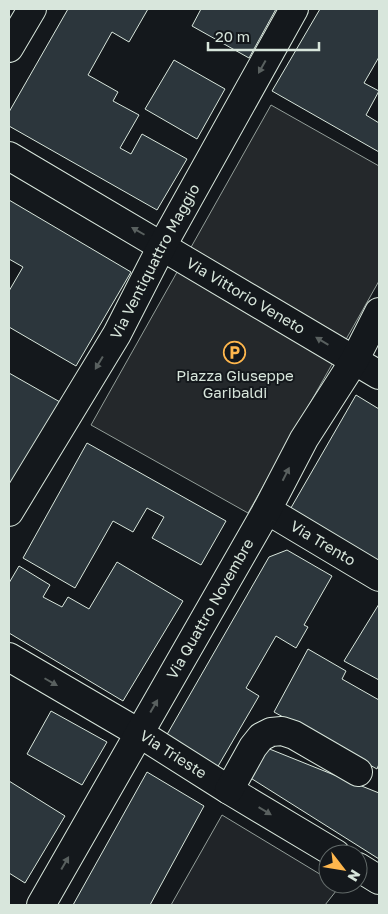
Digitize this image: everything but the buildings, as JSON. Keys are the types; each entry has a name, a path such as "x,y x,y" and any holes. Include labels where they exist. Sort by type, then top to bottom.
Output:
{"street":[{"path":"9,48 32,9"},
{"name":"Via Ventiquattro Maggio","path":"9,512 117,334 162,246 294,9"},
{"name":"Via Vittorio Veneto","path":"9,156 379,375"},
{"name":"Via Quattro Novembre","path":"41,905 267,510 304,440 354,361 379,312"},
{"name":"Via Trento","path":"267,510 379,577"},
{"name":"Via Trieste","path":"9,658 139,733 319,844"},
{"path":"229,790 253,747 261,737 271,732 282,731 294,736 358,772"},
{"path":"368,873 379,880"}],"shaded area":[{"name":"Piazza Giuseppe Garibaldi","path":"271,105 379,166 379,281 248,513 91,425"},
{"path":"222,815 318,873 318,894 334,894 325,905 171,905"}],"place":[{"name":"Piazza Giuseppe Garibaldi","path":"235,353"}]}
